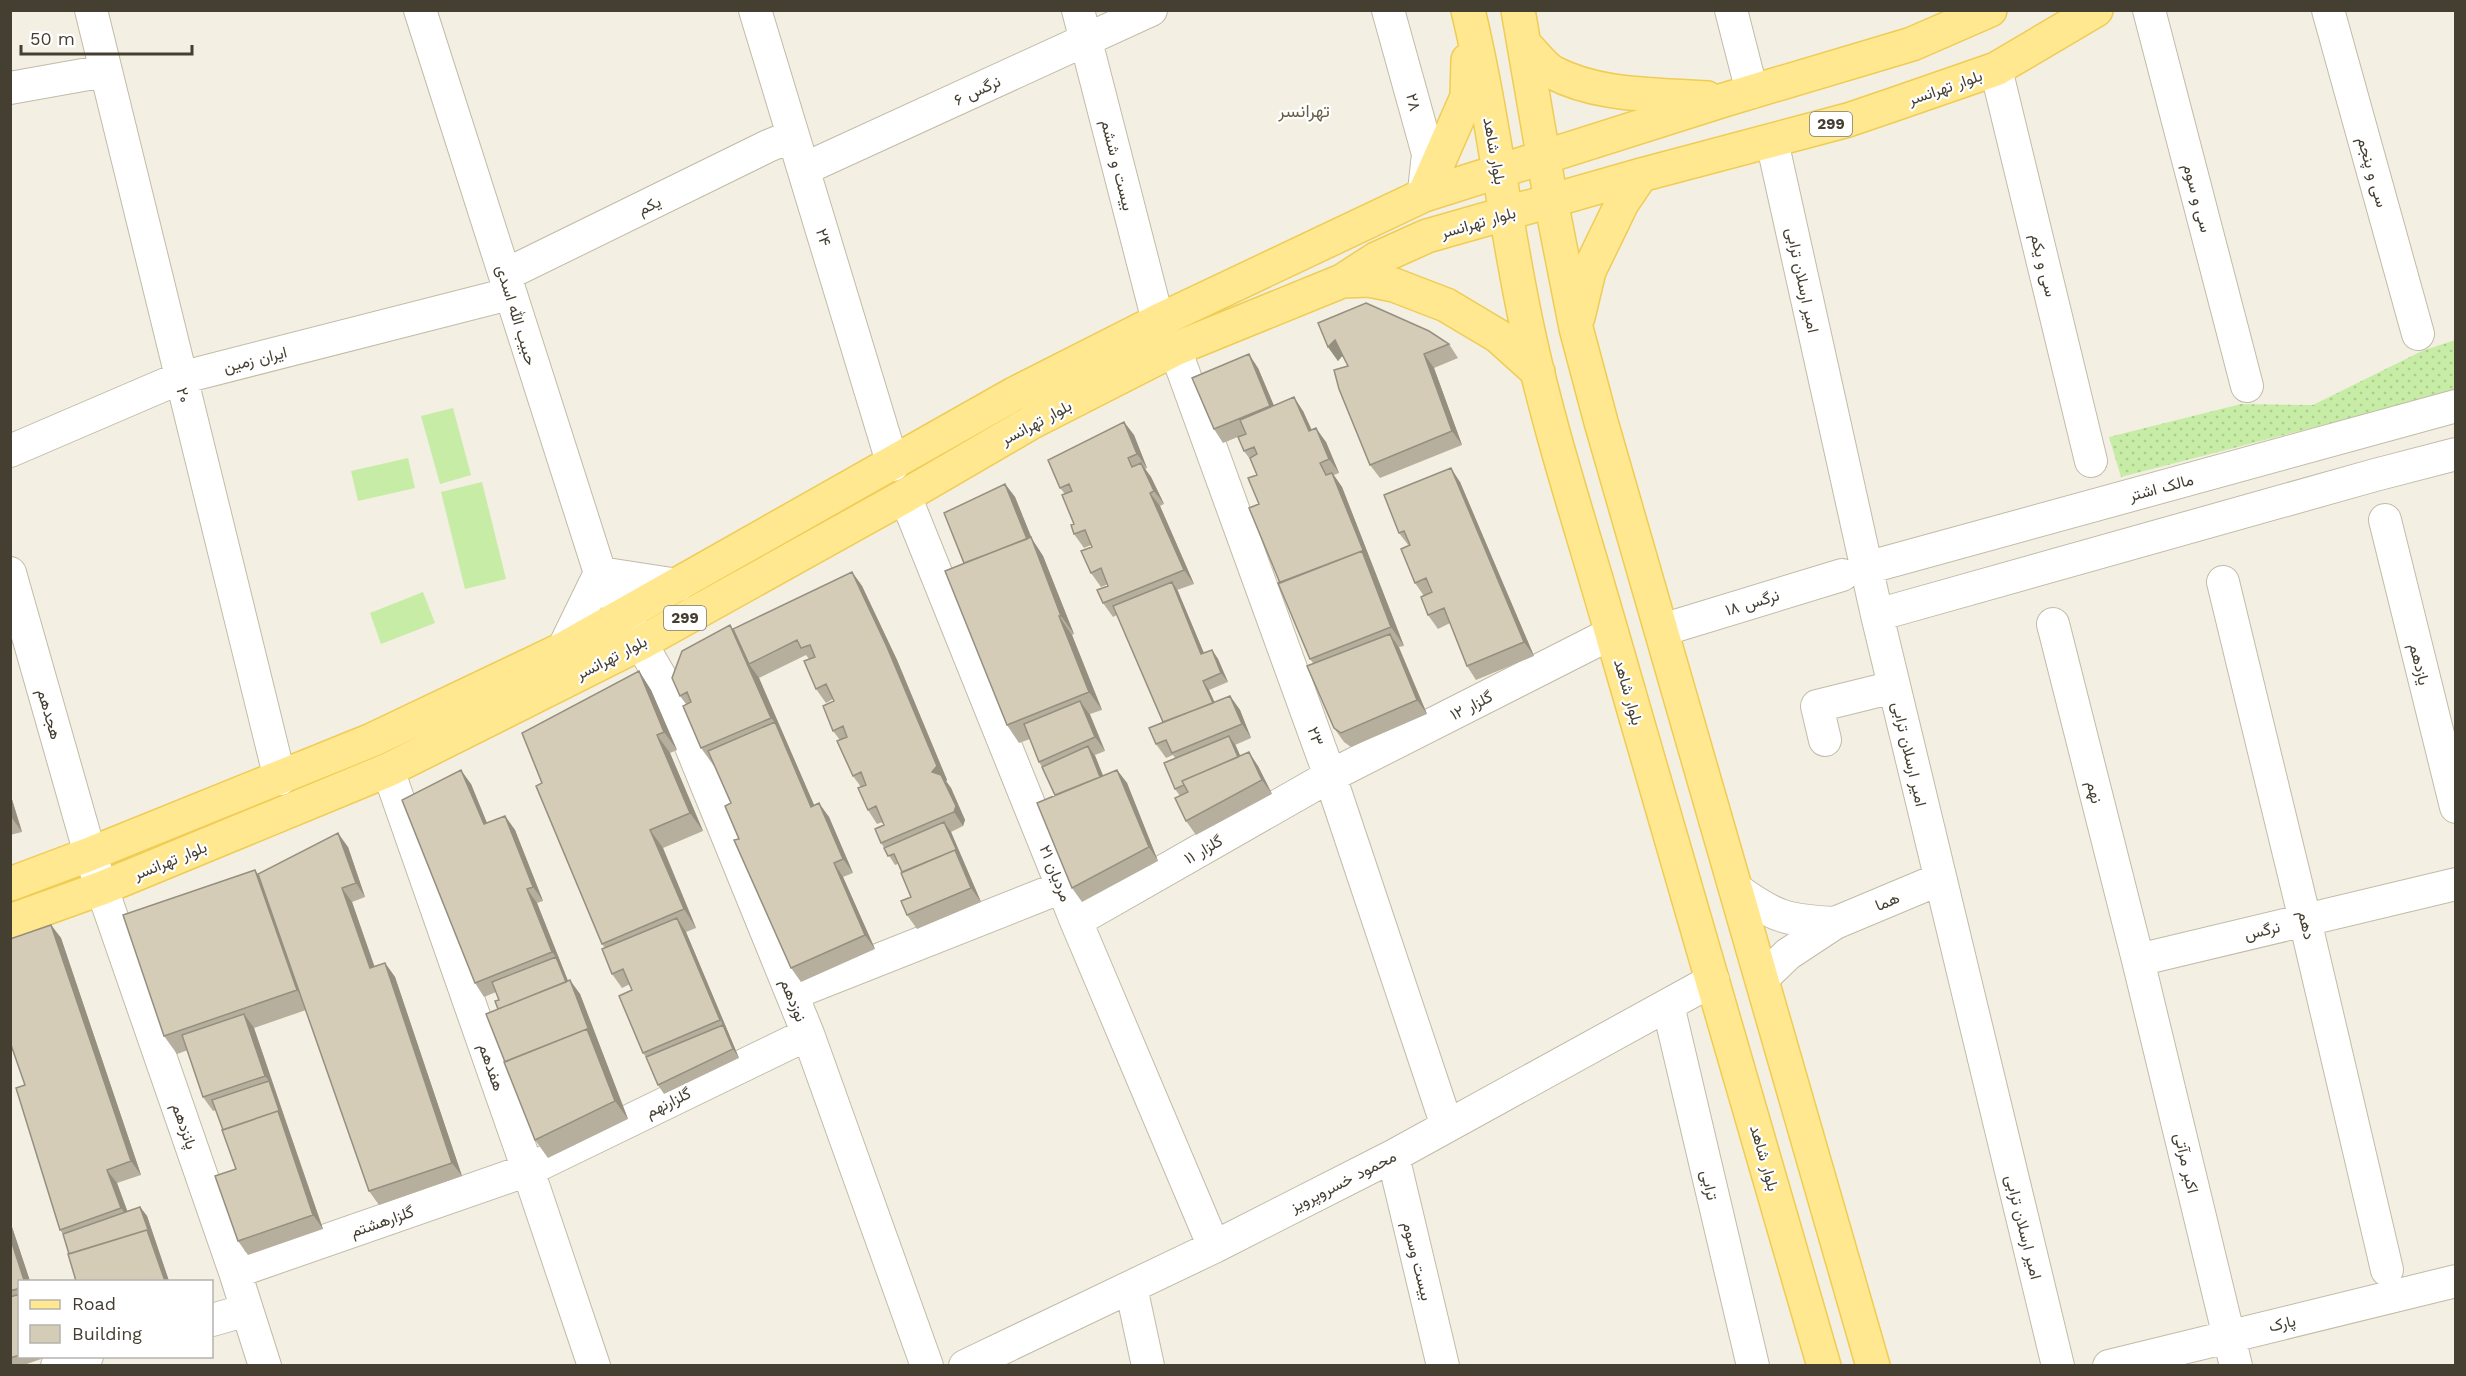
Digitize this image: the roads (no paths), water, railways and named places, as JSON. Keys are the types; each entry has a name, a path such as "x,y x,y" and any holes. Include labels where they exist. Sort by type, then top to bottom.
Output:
{"main road":[{"path":"1518,10 1551,201 1576,328 1873,1365"},
{"name":"بلوار تهرانسر","path":"10,921 102,888 388,770 653,614 892,465 1014,394 1158,321 1424,195 1912,44 1990,10"},
{"name":"بلوار تهرانسر","path":"653,614 905,496 1032,422 1175,349 1342,281 1376,259 1427,236 1641,175 1848,120 1996,69 2096,10"},
{"path":"1424,195 1467,97 1469,14"},
{"name":"بلوار شاهد","path":"1469,14 1500,170 1529,338 1824,1365"},
{"path":"1526,46 1551,71 1583,84 1613,91 1738,96"},
{"path":"1576,328 1589,271 1622,203 1641,175"},
{"path":"1342,281 1369,280 1394,285 1446,305 1498,336 1538,372"},
{"path":"1529,338 1576,328"},
{"name":"بلوار تهرانسر","path":"10,884 372,740 563,649 599,646"}],"street":[{"name":"۲۰","path":"90,10 280,778"},
{"name":"حبیب الله اسدی","path":"420,10 600,573 653,614"},
{"name":"۲۴","path":"755,10 892,465"},
{"name":"نرگس ۶","path":"804,169 1082,25 1151,10"},
{"name":"۲۸","path":"1388,10 1428,154 1424,195"},
{"path":"1731,10 1738,96"},
{"name":"سی و سوم","path":"2149,10 2247,386"},
{"name":"سی و پنجم","path":"2328,10 2418,334"},
{"name":"بیست و ششم","path":"1082,25 1158,321"},
{"name":"سی و یکم","path":"1996,69 2091,461"},
{"path":"10,88 105,71"},
{"name":"یکم","path":"507,285 768,146 793,136"},
{"name":"امیر ارسلان ترابی","path":"1772,141 1854,571 1877,615 2058,1365"},
{"name":"ایران زمین","path":"10,451 180,378 507,285"},
{"name":"۲۳","path":"1175,349 1330,776 1447,1126"},
{"name":"مالک اشتر","path":"1854,571 2456,406"},
{"path":"1877,615 2456,454"},
{"name":"۲۱ مردیان","path":"905,496 1062,887 1214,1247"},
{"name":"یازدهم","path":"2385,520 2456,807"},
{"name":"نرگس ۱۸","path":"1662,630 1854,571"},
{"name":"هجدهم","path":"10,573 90,854 102,888"},
{"path":"563,649 600,573 653,614"},
{"name":"دهم","path":"2223,582 2387,1269"},
{"name":"نوزدهم","path":"653,614 668,690 808,1034 927,1365"},
{"name":"نهم","path":"2053,624 2138,960"},
{"name":"گلزار ۱۲","path":"1330,776 1612,633"},
{"path":"1825,740 1817,706 1894,687"},
{"name":"هفدهم","path":"388,770 594,1365"},
{"name":"گلزار ۱۱","path":"1076,921 1330,776"},
{"name":"هما","path":"1834,923 1940,879"},
{"name":"نرگس","path":"2138,960 2456,884"},
{"path":"792,993 1062,887"},
{"name":"پانزدهم","path":"102,888 265,1365"},
{"path":"1736,889 1765,910 1799,922 1834,923"},
{"path":"1762,979 1788,954 1834,923"},
{"name":"اکبر مرآتی","path":"2138,960 2232,1351"},
{"name":"محمود خسروپرویز","path":"965,1365 1214,1247 1393,1156 1713,980"},
{"name":"ترابی","path":"1668,1005 1753,1365"},
{"name":"گلزارنهم","path":"528,1170 808,1034"},
{"name":"بیست وسوم","path":"1393,1156 1443,1365"},
{"name":"گلزارهشتم","path":"235,1272 528,1170"},
{"name":"پارک","path":"2109,1365 2232,1351 2456,1281"},
{"path":"1131,1287 1148,1365"},
{"path":"213,1320 247,1310"},
{"path":"57,1365 80,1358"}],"district":[{"name":"تهرانسر","path":"1304,111"}]}
